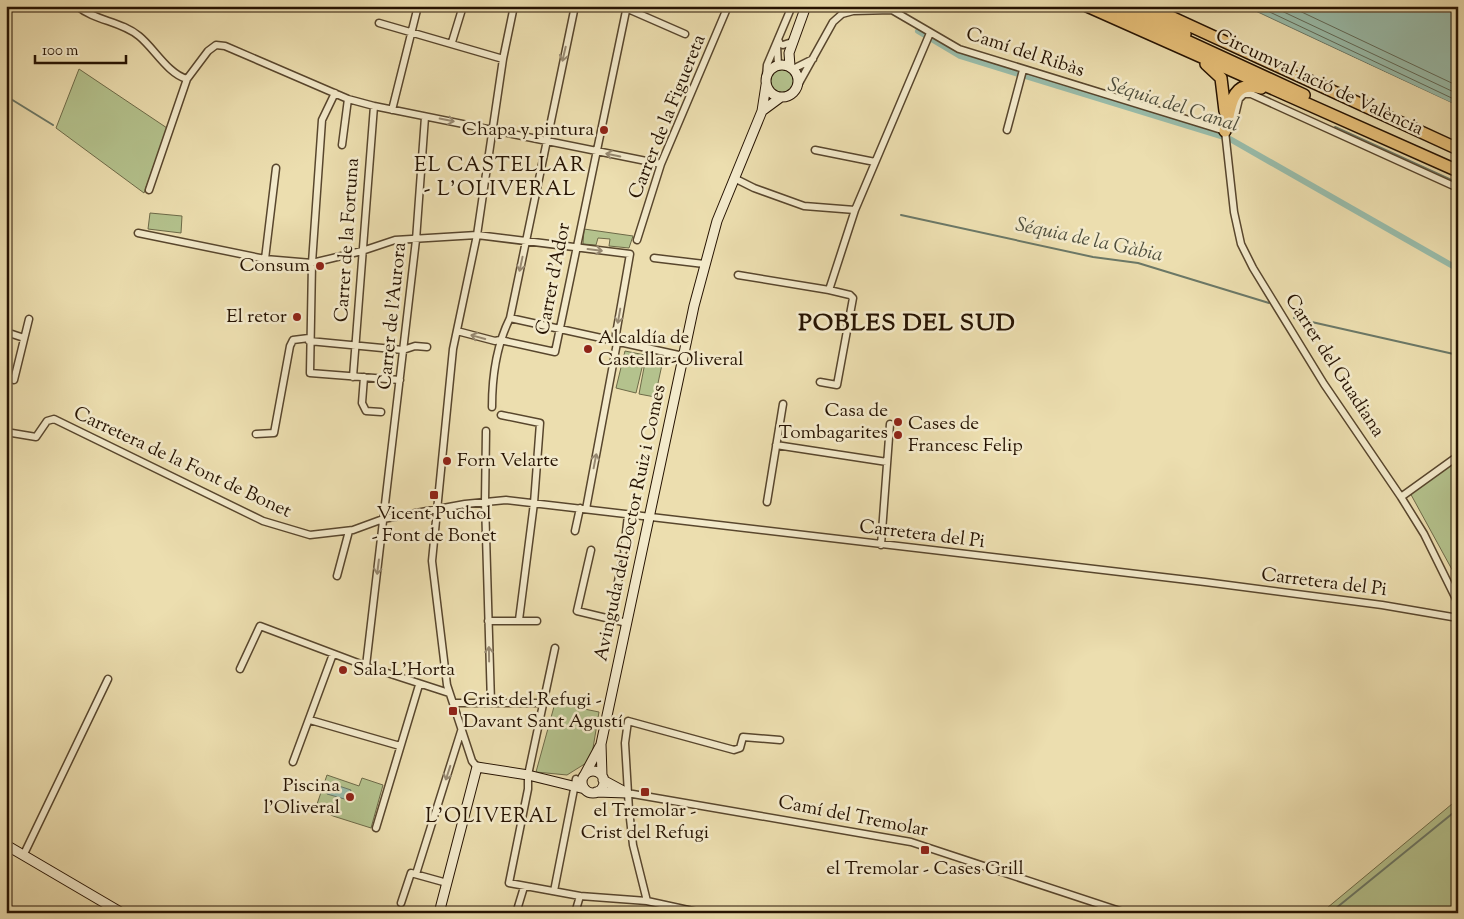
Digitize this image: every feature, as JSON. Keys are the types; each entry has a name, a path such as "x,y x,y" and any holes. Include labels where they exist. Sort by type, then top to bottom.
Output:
{"highway":[{"path":"1087,6 1458,171"},
{"name":"Circumval·lació de València","path":"1111,6 1458,166"},
{"path":"1137,6 1215,52 1282,84"},
{"name":"Circumval·lació de València","path":"1148,6 1458,148"},
{"path":"1149,34 1210,66 1217,72 1224,86 1225,137"},
{"path":"1225,137 1232,99 1238,90 1249,85 1367,132"}],"street":[{"path":"77,6 97,19 134,32 175,72 187,80"},
{"path":"392,110 418,6"},
{"path":"452,42 463,6"},
{"path":"514,6 503,59 477,235 453,349 432,562 449,693 463,727 472,761 477,767 560,782 579,782 596,772 603,778 602,788 596,792"},
{"path":"492,407 492,385 500,340 510,318 575,6"},
{"name":"Carrer de la Figuereta","path":"637,240 661,164 728,6"},
{"path":"782,97 774,95 766,81 767,65 792,6"},
{"path":"766,81 771,69 778,65 792,39 806,6"},
{"path":"625,7 684,34"},
{"name":"Carrer d'Ador","path":"500,340 555,352 625,7"},
{"name":"Camí del Ribàs","path":"798,85 833,22 842,14 853,11 892,10 959,49 1225,137"},
{"path":"379,23 452,42 462,48 503,59"},
{"path":"829,290 855,210 930,33"},
{"path":"778,37 780,44 783,45 792,39"},
{"path":"778,37 778,65"},
{"path":"762,111 782,97 790,95 798,85 798,76 792,68 789,53 792,39"},
{"path":"148,190 187,80 212,46 220,45 348,99 425,117 661,164"},
{"path":"778,65 792,68 814,58"},
{"path":"1007,130 1023,70"},
{"name":"Avinguda del Doctor Ruiz i Comes","path":"603,778 601,744 704,264 717,221 762,111 766,81"},
{"path":"335,93 322,120 312,263 309,340 310,373 400,380"},
{"path":"1225,137 1232,128 1240,99 1244,94 1251,94 1458,188"},
{"path":"342,145 348,99"},
{"name":"Carrer de la Fortuna","path":"353,376 374,106"},
{"name":"Carrer de l'Aurora","path":"366,666 416,240 425,117"},
{"name":"Carrer del Guadiana","path":"1225,137 1234,212 1241,244 1253,268 1324,384 1424,534 1458,602"},
{"path":"815,150 875,162"},
{"path":"265,259 276,168"},
{"path":"734,178 754,188 804,206 855,210"},
{"path":"138,233 265,259 312,263 362,251 395,240 477,235 630,254 616,334 617,343 583,508 576,531"},
{"path":"654,258 704,264"},
{"path":"738,275 829,290 850,295 853,298 837,385 820,382"},
{"path":"510,318 683,356"},
{"path":"6,377 14,380 29,320"},
{"path":"457,331 494,341 500,340"},
{"path":"6,332 24,338"},
{"path":"256,434 274,433 290,346 293,340 298,337 309,340 403,350 415,346 427,347"},
{"path":"364,378 362,403 366,411 381,412"},
{"path":"767,502 783,404"},
{"path":"501,415 540,423 534,503 519,620"},
{"name":"Carretera de la Font de Bonet","path":"6,432 36,437 47,421 54,420 275,526 310,535 349,531 383,519"},
{"path":"881,545 890,424"},
{"path":"486,431 485,502 491,703"},
{"path":"776,445 887,462"},
{"path":"1401,497 1458,456"},
{"name":"Carretera del Pi","path":"383,519 436,509 506,500 1205,582 1382,605 1458,618"},
{"name":"Avinguda del Doctor Ruiz i Comes","path":"611,619 624,552 628,514"},
{"path":"337,576 349,531"},
{"path":"591,550 577,611 627,623"},
{"path":"488,621 537,621"},
{"path":"240,669 260,626 419,685 449,693"},
{"path":"556,648 528,776 528,789 509,883 580,896 647,901 702,913"},
{"path":"293,762 310,720 332,654"},
{"path":"24,854 108,679"},
{"path":"376,828 419,685"},
{"path":"454,703 545,703"},
{"path":"310,720 400,746"},
{"path":"647,901 633,845 627,793 625,743 628,721 734,750 740,748 743,737 780,740"},
{"path":"401,903 463,727"},
{"name":"Avinguda del Doctor Ruiz i Comes","path":"554,891 560,851 566,839 579,782 601,744"},
{"path":"439,913 477,767"},
{"name":"Camí del Tremolar","path":"603,778 627,793"},
{"name":"Camí del Tremolar","path":"579,782 582,782 585,789 596,792 627,793 910,842 1126,913"},
{"path":"6,845 122,913"},
{"path":"413,873 447,883"},
{"path":"518,910 524,887"},
{"path":"575,913 580,896"}],"green space":[{"path":"79,69 167,128 144,193 56,128"},
{"path":"782,69 787,70 793,76 793,86 787,92 782,93 777,92 771,86 770,81 771,76 777,70"},
{"path":"150,213 182,216 181,233 148,229"},
{"path":"584,229 633,236 629,248 609,246 610,239 598,238 596,245 583,244"},
{"path":"625,351 645,355 636,393 616,388"},
{"path":"646,357 663,360 655,397 639,394"},
{"path":"1458,457 1458,589 1455,575 1409,491"},
{"path":"555,703 599,712 591,760 567,775 536,772"},
{"name":"Piscina l'Oliveral","path":"327,775 359,786 362,778 383,785 371,828 333,816 316,807"},
{"path":"1458,799 1458,913 1321,913"}],"water":[{"path":"1245,6 1458,6 1458,106"},
{"path":"330,783 351,790 348,800 327,794"}],"pier":[{"path":"1242,6 1458,106 1458,109 1244,9"}],"waterway":[{"name":"Séquia del Canal","path":"918,31 960,56 1230,139 1458,269"},
{"path":"6,96 53,125"},
{"path":"1335,127 1458,183"},
{"name":"Séquia de la Gàbia","path":"901,215 1093,257 1138,263 1269,303"},
{"name":"Séquia de la Gàbia","path":"1294,318 1458,355"},
{"path":"1330,913 1458,809"}],"place":[{"name":"Chapa y pintura","path":"604,130"},
{"name":"Consum","path":"320,266"},
{"name":"El retor","path":"297,317"},
{"name":"Alcaldía de Castellar-Oliveral","path":"588,349"},
{"name":"Casa de Tombagarites","path":"898,422"},
{"name":"Cases de Francesc Felip","path":"898,435"},
{"name":"Forn Velarte","path":"447,461"},
{"name":"Vicent Puchol - Font de Bonet","path":"434,495"},
{"name":"Sala L'Horta","path":"343,670"},
{"name":"Crist del Refugi - Davant Sant Agustí","path":"453,711"},
{"name":"el Tremolar - Crist del Refugi","path":"645,792"},
{"name":"Piscina l'Oliveral","path":"350,797"},
{"name":"el Tremolar - Cases Grill","path":"925,850"}],"district":[{"name":"EL CASTELLAR - L'OLIVERAL","path":"500,178"},
{"name":"POBLES DEL SUD","path":"907,324"},
{"name":"L'OLIVERAL","path":"492,817"}]}
